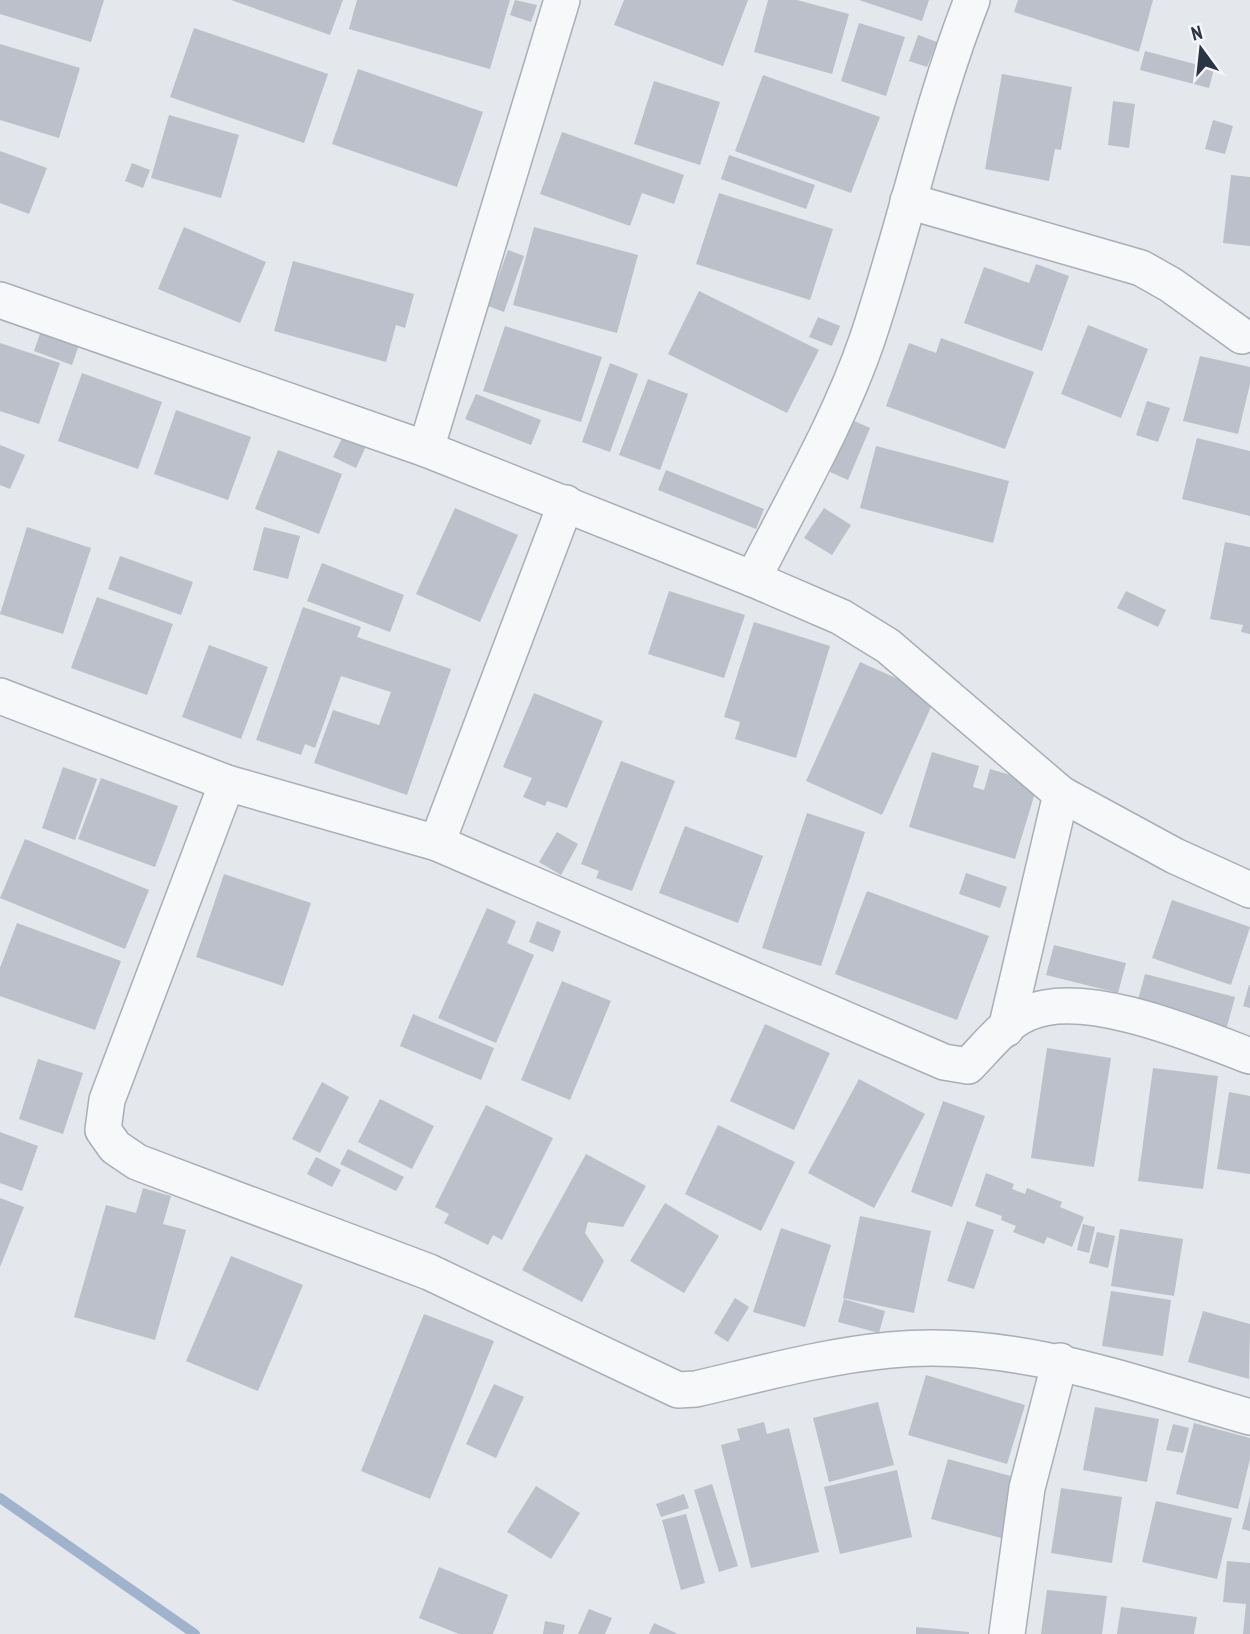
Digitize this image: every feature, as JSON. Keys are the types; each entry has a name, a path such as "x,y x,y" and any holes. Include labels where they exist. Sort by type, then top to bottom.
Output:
{"street":[{"path":"426,449 562,0"},
{"path":"753,579 852,381 935,108 972,0"},
{"path":"908,201 1141,268 1171,285 1242,336"},
{"path":"0,300 426,449 566,503 841,617 888,646 1061,794 1175,856 1250,890"},
{"path":"437,843 566,503"},
{"path":"0,696 227,783 437,843 944,1062 968,1066 1024,1014 1040,1008 1069,1006 1150,1019 1250,1056"},
{"path":"227,783 107,1100 103,1130 115,1147 137,1161 429,1272 678,1390 696,1389 843,1356 893,1350 992,1352 1060,1361 1250,1417"},
{"path":"1006,1029 1061,794"},
{"path":"1007,1634 1025,1498 1060,1361"}],"building":[{"path":"0,0 104,0 91,42 0,14"},
{"path":"231,0 343,0 330,35"},
{"path":"357,0 510,0 490,69 349,29"},
{"path":"515,0 537,5 531,22 510,15"},
{"path":"624,0 748,0 723,66 614,25"},
{"path":"768,0 797,0 849,14 832,74 754,52"},
{"path":"859,0 929,0 922,21"},
{"path":"1018,0 1153,0 1139,52 1014,12"},
{"path":"859,23 905,37 886,96 841,81"},
{"path":"194,28 328,74 304,143 170,97"},
{"path":"918,35 937,42 927,67 909,61"},
{"path":"0,44 80,68 59,138 0,120"},
{"path":"1145,51 1214,69 1209,88 1140,70"},
{"path":"358,69 483,112 457,187 332,144"},
{"path":"1002,74 1072,87 1061,150 1055,149 1049,181 985,169"},
{"path":"763,75 880,117 851,193 735,151"},
{"path":"654,81 720,102 700,165 634,144"},
{"path":"1113,101 1135,104 1129,148 1108,145"},
{"path":"169,115 239,135 221,198 151,178"},
{"path":"1213,120 1233,126 1225,154 1205,149"},
{"path":"562,132 684,175 674,204 642,193 630,226 540,194"},
{"path":"0,151 47,168 29,214 0,203"},
{"path":"729,155 815,185 806,209 721,179"},
{"path":"132,163 150,170 143,188 125,181"},
{"path":"1231,175 1250,177 1250,246 1223,243"},
{"path":"719,193 833,229 810,300 696,264"},
{"path":"184,227 266,262 240,323 158,289"},
{"path":"534,227 638,255 617,333 513,305"},
{"path":"508,250 524,256 504,312 488,306"},
{"path":"293,261 414,294 405,328 396,325 386,362 274,331"},
{"path":"1036,264 1069,276 1042,351 964,323 984,267 1029,283"},
{"path":"699,291 819,350 787,413 668,354"},
{"path":"818,317 840,326 832,346 809,337"},
{"path":"1088,325 1148,349 1121,418 1061,394"},
{"path":"505,326 602,357 581,422 483,391"},
{"path":"42,328 80,342 72,365 34,351"},
{"path":"941,338 1034,372 1005,449 886,406 909,343 936,353"},
{"path":"0,343 60,363 39,424 0,411"},
{"path":"1200,356 1250,367 1250,384 1238,434 1183,421"},
{"path":"610,363 638,374 610,452 582,442"},
{"path":"82,373 162,402 138,469 58,441"},
{"path":"648,379 688,394 660,470 619,455"},
{"path":"476,394 541,420 531,445 465,419"},
{"path":"1147,401 1170,408 1158,442 1136,435"},
{"path":"176,410 251,437 228,500 154,474"},
{"path":"852,420 870,428 848,480 830,472"},
{"path":"344,434 367,444 356,468 333,457"},
{"path":"1197,438 1250,451 1250,516 1182,499"},
{"path":"0,445 25,455 10,489 0,485"},
{"path":"876,446 1009,481 993,543 860,508"},
{"path":"278,450 342,474 319,534 255,509"},
{"path":"666,470 764,509 756,529 658,490"},
{"path":"455,508 518,535 480,622 416,594"},
{"path":"824,508 851,525 832,555 804,538"},
{"path":"27,527 91,548 63,634 0,614"},
{"path":"264,527 300,536 288,579 253,570"},
{"path":"1225,542 1250,547 1250,634 1241,632 1243,625 1210,619"},
{"path":"120,556 193,582 181,615 108,589"},
{"path":"322,563 404,595 390,632 307,601"},
{"path":"669,591 745,615 724,678 648,654"},
{"path":"1126,591 1166,610 1158,627 1117,608"},
{"path":"97,597 173,624 147,695 71,668"},
{"path":"303,607 361,627 357,637 451,669 407,795 314,763 333,710 379,725 391,692 341,676 315,748 305,744 301,755 256,740"},
{"path":"754,622 830,646 796,758 735,739 740,722 724,717"},
{"path":"209,645 268,667 241,739 182,717"},
{"path":"860,662 936,696 882,815 806,781"},
{"path":"534,693 603,721 567,808 547,801 545,806 523,797 532,778 503,767"},
{"path":"932,752 979,766 973,787 984,790 990,769 1038,783 1015,859 909,827"},
{"path":"621,761 675,781 632,891 596,878 599,871 581,864"},
{"path":"63,767 97,779 75,840 42,828"},
{"path":"101,778 178,806 155,867 78,839"},
{"path":"807,813 865,832 821,966 762,948"},
{"path":"685,826 763,856 738,923 659,893"},
{"path":"557,832 578,844 561,875 539,862"},
{"path":"25,839 149,890 125,949 0,898"},
{"path":"966,873 1007,887 1000,908 959,894"},
{"path":"224,874 311,903 283,986 196,957"},
{"path":"867,891 989,936 957,1020 835,974"},
{"path":"1172,900 1250,927 1231,985 1152,958"},
{"path":"487,908 516,921 507,943 534,955 496,1043 438,1018"},
{"path":"537,921 561,931 553,952 529,942"},
{"path":"17,923 121,961 95,1030 0,996 0,968"},
{"path":"1054,945 1126,963 1118,993 1046,975"},
{"path":"1145,974 1235,997 1225,1034 1135,1011"},
{"path":"562,981 611,1001 570,1100 521,1080"},
{"path":"1250,985 1250,1008 1243,1006"},
{"path":"413,1014 494,1048 481,1080 400,1046"},
{"path":"765,1024 830,1053 794,1130 730,1101"},
{"path":"1047,1048 1111,1058 1094,1167 1031,1158"},
{"path":"38,1059 83,1073 63,1134 19,1119"},
{"path":"1153,1068 1218,1076 1203,1189 1138,1181"},
{"path":"859,1079 925,1114 874,1208 808,1173"},
{"path":"322,1082 349,1097 320,1153 292,1139"},
{"path":"1229,1092 1250,1096 1250,1174 1217,1169"},
{"path":"380,1099 434,1126 412,1169 358,1142"},
{"path":"943,1101 985,1116 952,1207 911,1192"},
{"path":"486,1105 553,1138 502,1240 493,1235 488,1245 444,1223 449,1214 435,1207"},
{"path":"718,1125 795,1162 761,1231 685,1194"},
{"path":"0,1132 38,1146 22,1191 0,1183"},
{"path":"348,1149 404,1177 396,1191 340,1164"},
{"path":"586,1154 646,1186 623,1227 588,1222 585,1233 604,1261 582,1302 522,1270"},
{"path":"316,1157 341,1170 332,1187 307,1174"},
{"path":"986,1173 1014,1184 1012,1189 1025,1194 1027,1188 1062,1202 1060,1207 1084,1217 1072,1247 1047,1237 1044,1244 1013,1232 1016,1226 1001,1220 1002,1216 975,1206"},
{"path":"143,1188 171,1196 163,1224 186,1230 155,1340 74,1317 106,1205 136,1213"},
{"path":"0,1198 24,1207 0,1267"},
{"path":"665,1203 719,1236 684,1293 630,1261"},
{"path":"860,1216 931,1231 914,1313 843,1298"},
{"path":"967,1221 994,1230 974,1289 947,1281"},
{"path":"1083,1224 1095,1227 1089,1253 1077,1250"},
{"path":"781,1228 831,1245 805,1327 753,1312"},
{"path":"1120,1229 1183,1239 1174,1296 1111,1286"},
{"path":"1097,1232 1115,1236 1108,1268 1089,1263"},
{"path":"231,1256 303,1285 258,1391 186,1361"},
{"path":"1111,1291 1171,1300 1163,1356 1102,1346"},
{"path":"735,1298 749,1307 728,1342 714,1333"},
{"path":"844,1299 885,1311 879,1333 838,1322"},
{"path":"1203,1311 1250,1324 1249,1379 1188,1362"},
{"path":"424,1314 494,1341 430,1499 361,1471"},
{"path":"926,1375 1025,1405 1007,1464 908,1435"},
{"path":"494,1384 524,1397 496,1458 466,1444"},
{"path":"878,1402 894,1465 829,1482 813,1418"},
{"path":"1095,1407 1159,1419 1147,1482 1083,1470"},
{"path":"764,1422 767,1434 789,1428 819,1552 751,1568 721,1445 740,1440 737,1429"},
{"path":"1194,1423 1250,1438 1250,1459 1238,1509 1176,1494"},
{"path":"1173,1424 1189,1428 1183,1453 1166,1450"},
{"path":"948,1459 1018,1478 1001,1538 931,1519"},
{"path":"897,1470 912,1537 840,1554 824,1487"},
{"path":"712,1484 738,1566 719,1572 694,1490"},
{"path":"536,1486 580,1513 551,1559 507,1532"},
{"path":"1061,1488 1122,1497 1112,1563 1051,1553"},
{"path":"684,1494 689,1508 661,1517 656,1504"},
{"path":"1250,1497 1250,1531 1242,1529"},
{"path":"1156,1501 1232,1518 1217,1579 1142,1562"},
{"path":"686,1514 705,1583 681,1590 662,1520"},
{"path":"1227,1561 1250,1563 1250,1634 1243,1634 1246,1604 1223,1602"},
{"path":"439,1567 508,1595 493,1634 459,1634 419,1618"},
{"path":"1047,1590 1107,1596 1102,1634 1041,1634"},
{"path":"1121,1607 1197,1617 1194,1634 1117,1634"},
{"path":"589,1609 612,1618 605,1634 578,1634"},
{"path":"545,1621 565,1625 563,1634 543,1634"},
{"path":"654,1623 678,1634 649,1634"},
{"path":"916,1627 969,1632 969,1634 916,1634"}],"waterway":[{"path":"0,1498 195,1634"}]}
